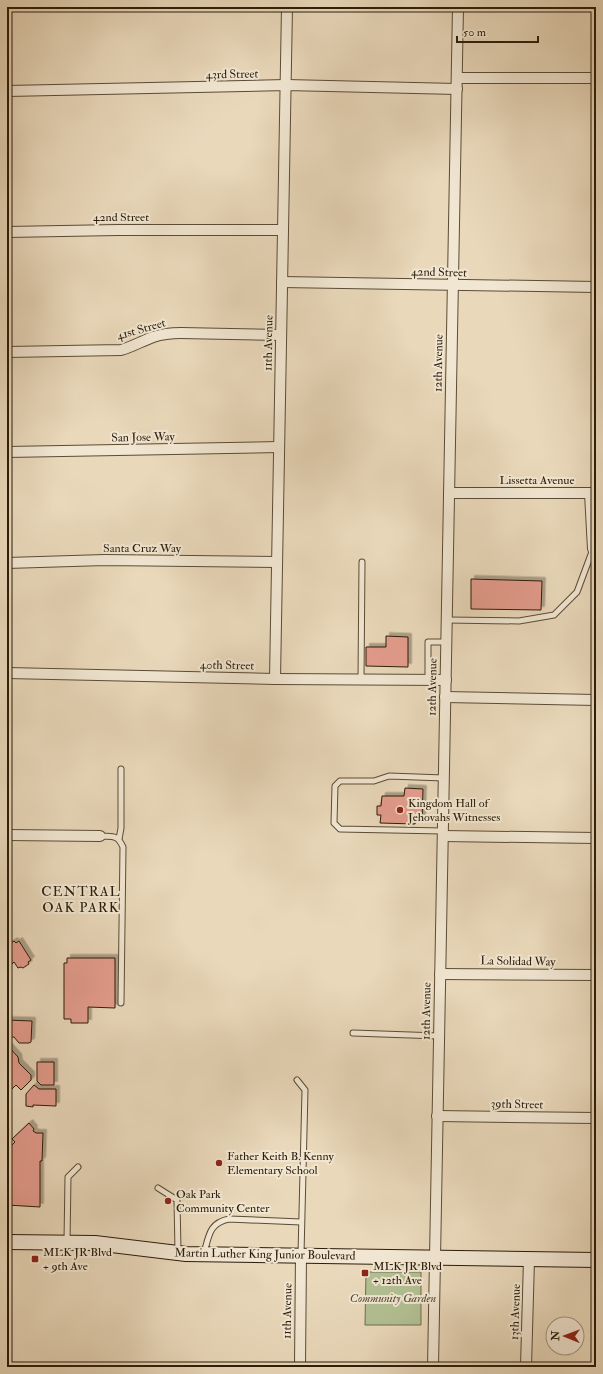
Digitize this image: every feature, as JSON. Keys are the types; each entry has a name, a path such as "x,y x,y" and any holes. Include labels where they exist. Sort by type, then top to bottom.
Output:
{"street":[{"name":"11th Avenue","path":"275,679 287,7"},
{"name":"12th Avenue","path":"433,1367 458,7"},
{"path":"457,78 596,78"},
{"name":"43rd Street","path":"7,91 286,86 456,89"},
{"name":"42nd Street","path":"7,232 116,230 283,230"},
{"name":"42nd Street","path":"282,282 596,287"},
{"name":"41st Street","path":"7,352 121,350 153,337 181,332 281,335"},
{"name":"San Jose Way","path":"7,452 279,447"},
{"name":"Lissetta Avenue","path":"449,493 590,493 594,549"},
{"name":"Santa Cruz Way","path":"7,563 105,560 277,562"},
{"name":"40th Street","path":"7,673 275,679 446,680"},
{"path":"445,697 596,700"},
{"path":"443,834 596,838"},
{"path":"7,835 100,836"},
{"name":"La Solidad Way","path":"440,974 596,975"},
{"name":"39th Street","path":"437,1116 596,1118"},
{"name":"Martin Luther King Junior Boulevard","path":"7,1242 95,1243 178,1253 203,1254 596,1260"},
{"name":"11th Avenue","path":"300,1367 301,1255"},
{"name":"13th Avenue","path":"526,1367 529,1259"}],"lane":[{"path":"447,620 519,621 554,615 577,592 594,549"},
{"path":"361,679 362,562"},
{"path":"428,680 428,642 446,642"},
{"path":"121,769 121,828 119,839 123,847 121,1003"},
{"path":"443,834 340,829 334,823 334,786 340,781 374,782 389,776 444,778"},
{"path":"100,836 115,837 119,839"},
{"path":"353,1033 439,1036"},
{"path":"297,1080 305,1090 301,1255"},
{"path":"67,1243 68,1177 78,1167"},
{"path":"158,1188 177,1200 178,1253"},
{"path":"203,1254 211,1229 220,1221 229,1219 301,1222"}],"green space":[{"name":"Community Garden","path":"366,1272 421,1272 421,1325 365,1325"}],"building":[{"path":"471,579 542,581 541,610 471,609"},
{"path":"386,636 408,637 408,667 366,666 366,647 386,647"},
{"name":"Kingdom Hall of Jehovahs Witnesses","path":"405,788 423,789 422,822 416,821 415,824 380,823 381,815 377,815 377,806 381,806 382,796 404,796"},
{"path":"14,941 16,943 19,941 31,960 28,962 29,964 23,968 18,968 14,962 9,967 7,966 7,946"},
{"path":"67,958 115,958 115,1008 88,1007 88,1023 71,1023 71,1019 64,1019 64,963 67,963"},
{"path":"7,1020 32,1021 31,1042 19,1043 14,1037 7,1037"},
{"path":"7,1045 18,1057 19,1063 31,1075 31,1080 21,1090 16,1085 12,1089 7,1084"},
{"path":"37,1062 54,1062 54,1085 41,1085 37,1081"},
{"path":"34,1085 39,1089 56,1089 56,1106 26,1106 26,1094"},
{"path":"29,1123 34,1129 33,1131 36,1133 43,1133 42,1161 40,1161 40,1207 7,1205 7,1150 15,1142 12,1139"}],"place":[{"name":"Kingdom Hall of Jehovahs Witnesses","path":"400,810"},
{"name":"Father Keith B. Kenny Elementary School","path":"219,1163"},
{"name":"Oak Park Community Center","path":"168,1201"},
{"name":"MLK JR Blvd + 9th Ave","path":"35,1259"},
{"name":"MLK JR Blvd + 12th Ave","path":"365,1273"}],"district":[{"name":"CENTRAL OAK PARK","path":"81,900"}]}
